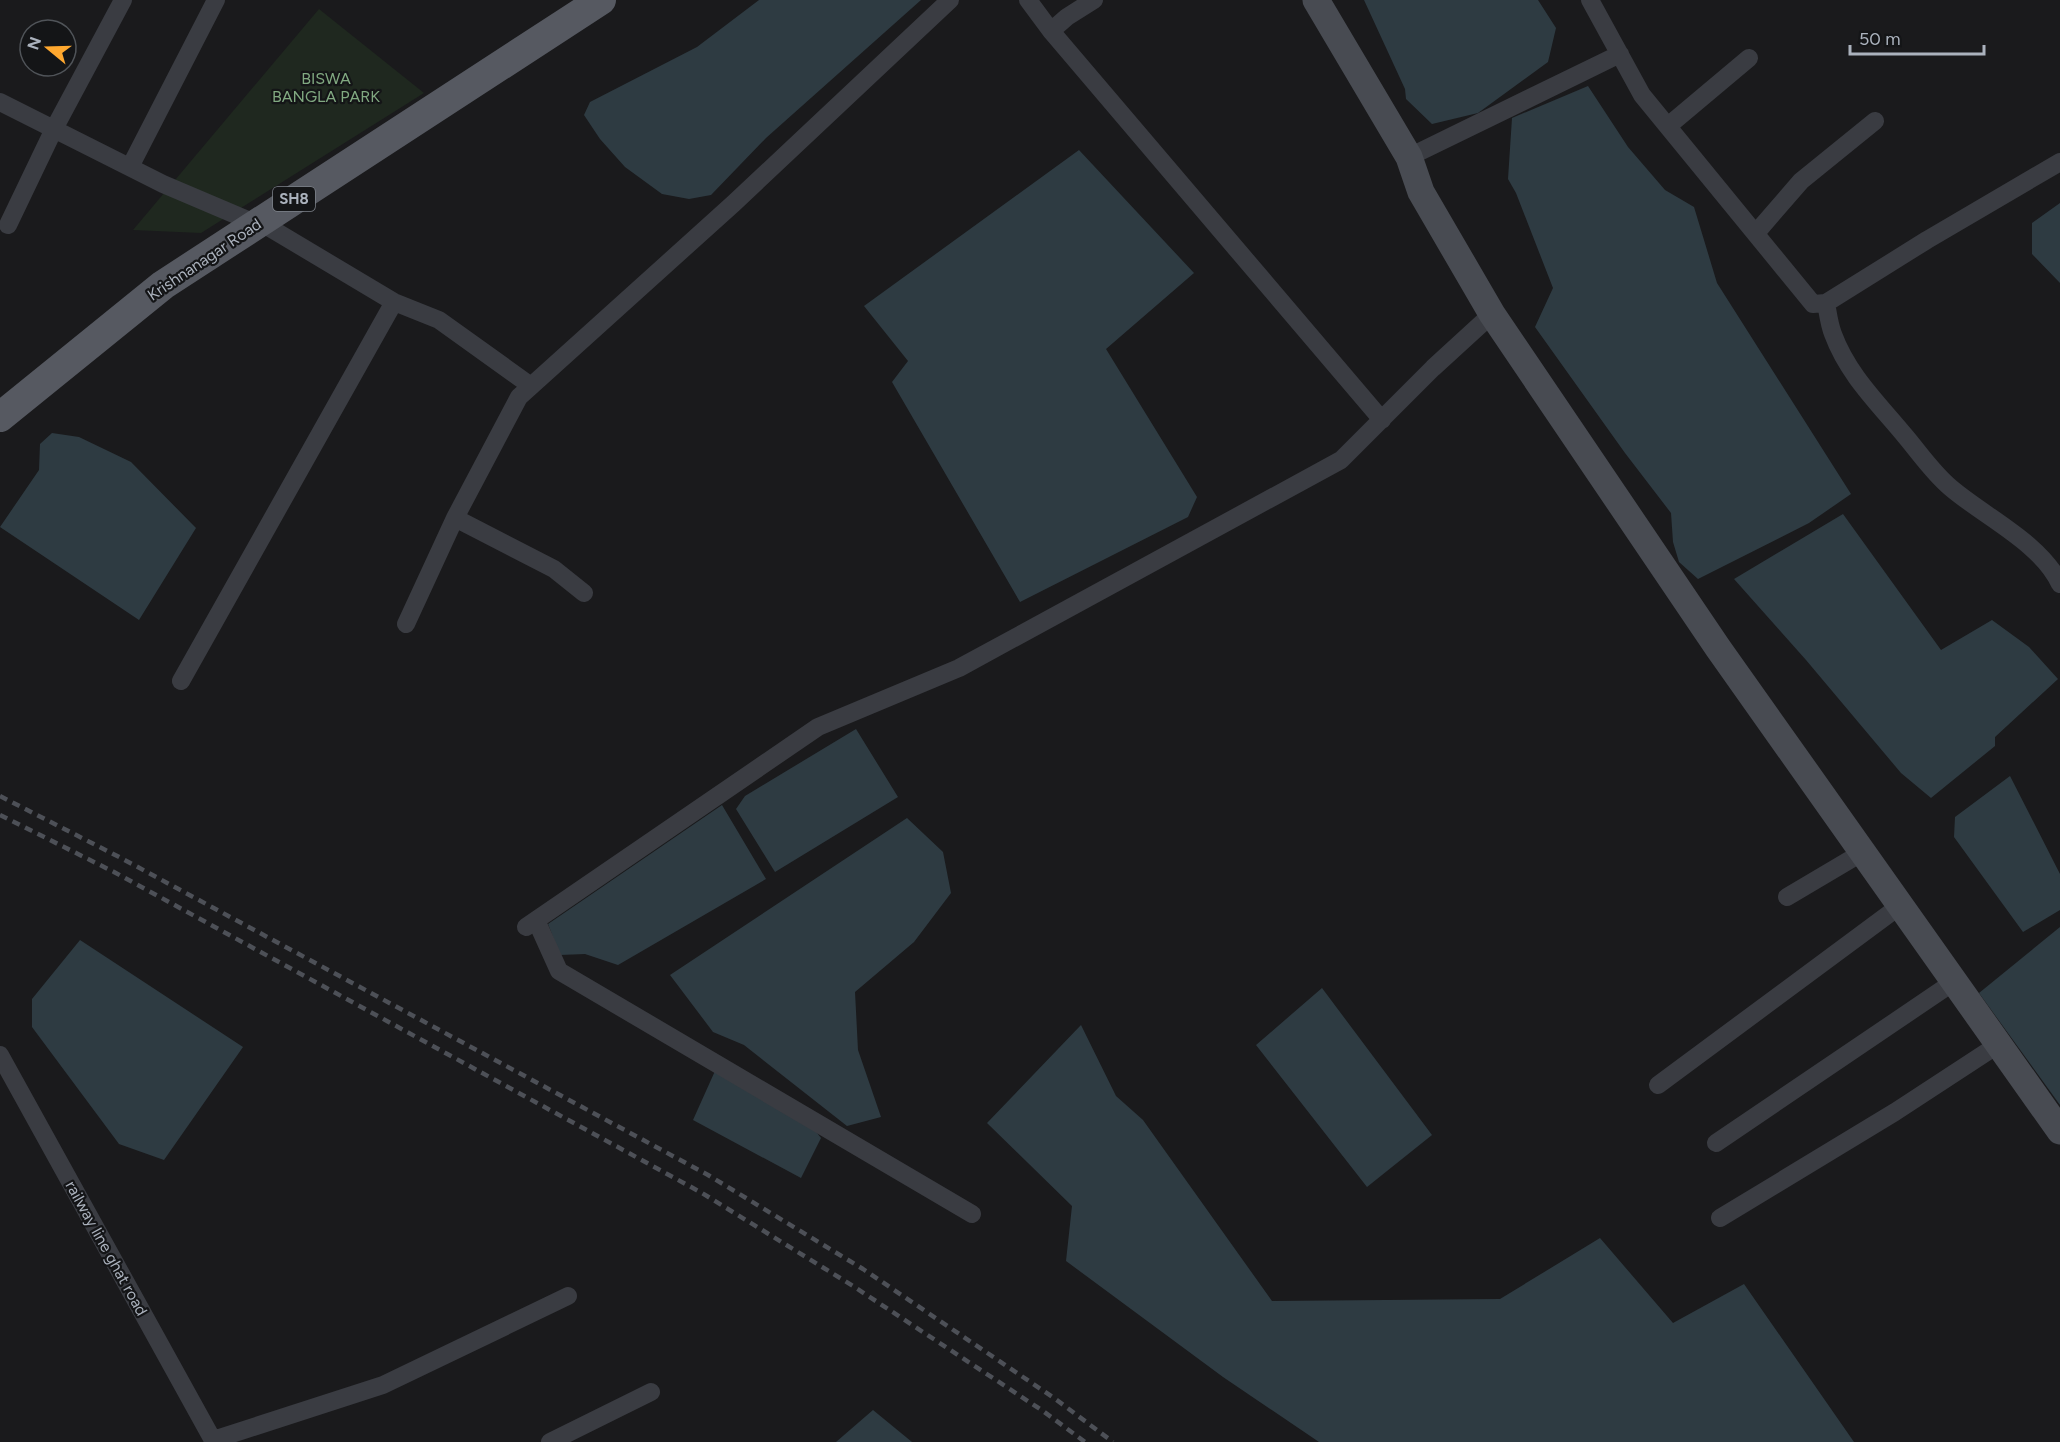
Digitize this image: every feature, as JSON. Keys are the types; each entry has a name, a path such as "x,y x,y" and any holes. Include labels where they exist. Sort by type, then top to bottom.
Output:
{"main road":[{"name":"Krishnanagar Road","path":"0,417 163,285 601,0"}],"street":[{"path":"7,218 123,0"},
{"path":"130,167 216,0"},
{"path":"406,624 455,518 519,397 733,204 950,0"},
{"path":"1028,0 1051,31 1382,420"},
{"path":"1051,31 1067,16 1094,0"},
{"path":"1316,0 1408,157 1421,192 1492,314 1718,648 2060,1130"},
{"path":"1591,1 1642,95 1813,303 1826,303 1927,240 2060,162"},
{"path":"1408,157 1620,54"},
{"path":"1668,126 1749,58"},
{"path":"0,102 163,184 257,224 261,222 394,302 439,321 531,386"},
{"path":"1756,233 1801,181 1875,121"},
{"path":"181,681 394,302"},
{"path":"1826,303 1832,333 1844,361 1856,379 1950,488 2045,560 2060,584"},
{"path":"972,1214 559,971 531,923 818,727 958,668 1341,460 1433,368 1492,314"},
{"path":"455,518 554,569 584,593"},
{"path":"1787,897 1863,852"},
{"path":"1658,1085 1901,905"},
{"path":"1716,1143 1955,981"},
{"path":"1719,1218 1895,1112 1999,1044"},
{"name":"railway line ghat road","path":"0,1055 213,1441"},
{"path":"213,1441 384,1385 568,1296"},
{"path":"550,1442 651,1392"}],"green space":[{"name":"BISWA BANGLA PARK","path":"319,9 424,93 201,233 133,230"}],"shaded area":[{"path":"759,0 921,0 766,138 711,195 689,199 662,194 625,167 600,139 584,115 590,102 697,47"},
{"path":"1364,0 1538,0 1556,28 1548,62 1478,113 1432,124 1406,99 1405,89"},
{"path":"1588,86 1628,147 1665,190 1694,207 1717,283 1851,494 1809,523 1698,579 1679,562 1673,542 1671,513 1535,327 1553,288 1516,193 1508,179 1512,118"},
{"path":"1079,150 1194,273 1106,349 1197,497 1188,517 1020,602 892,382 908,361 864,306"},
{"path":"2060,203 2060,283 2032,254 2032,223"},
{"path":"52,433 79,437 131,462 196,528 139,620 0,527 39,470 40,444"},
{"path":"1843,514 1941,650 1992,620 2029,647 2058,679 1995,737 1995,746 1931,798 1901,773 1734,579"},
{"path":"856,729 898,797 775,872 736,809 745,796"},
{"path":"2010,776 2060,874 2060,910 2023,932 1954,837 1955,817"},
{"path":"722,805 766,879 618,965 585,954 560,955 548,924"},
{"path":"907,818 943,852 951,893 914,942 855,992 858,1050 881,1117 847,1126 744,1045 713,1032 670,975"},
{"path":"2060,927 2060,1105 1979,993"},
{"path":"80,940 243,1047 164,1160 119,1144 32,1027 32,999"},
{"path":"1322,988 1432,1135 1367,1187 1256,1045"},
{"path":"1081,1025 1116,1096 1143,1120 1272,1301 1500,1299 1600,1238 1673,1323 1744,1284 1854,1442 1319,1442 1223,1377 1066,1261 1072,1206 987,1123"},
{"path":"715,1071 794,1103 821,1138 801,1178 693,1120"},
{"path":"873,1410 912,1442 836,1442"}],"railway":[{"path":"0,796 121,858 708,1175 863,1269 1054,1398 1113,1442"},
{"path":"0,815 114,872 702,1193 853,1286 1043,1411 1085,1442"}]}
